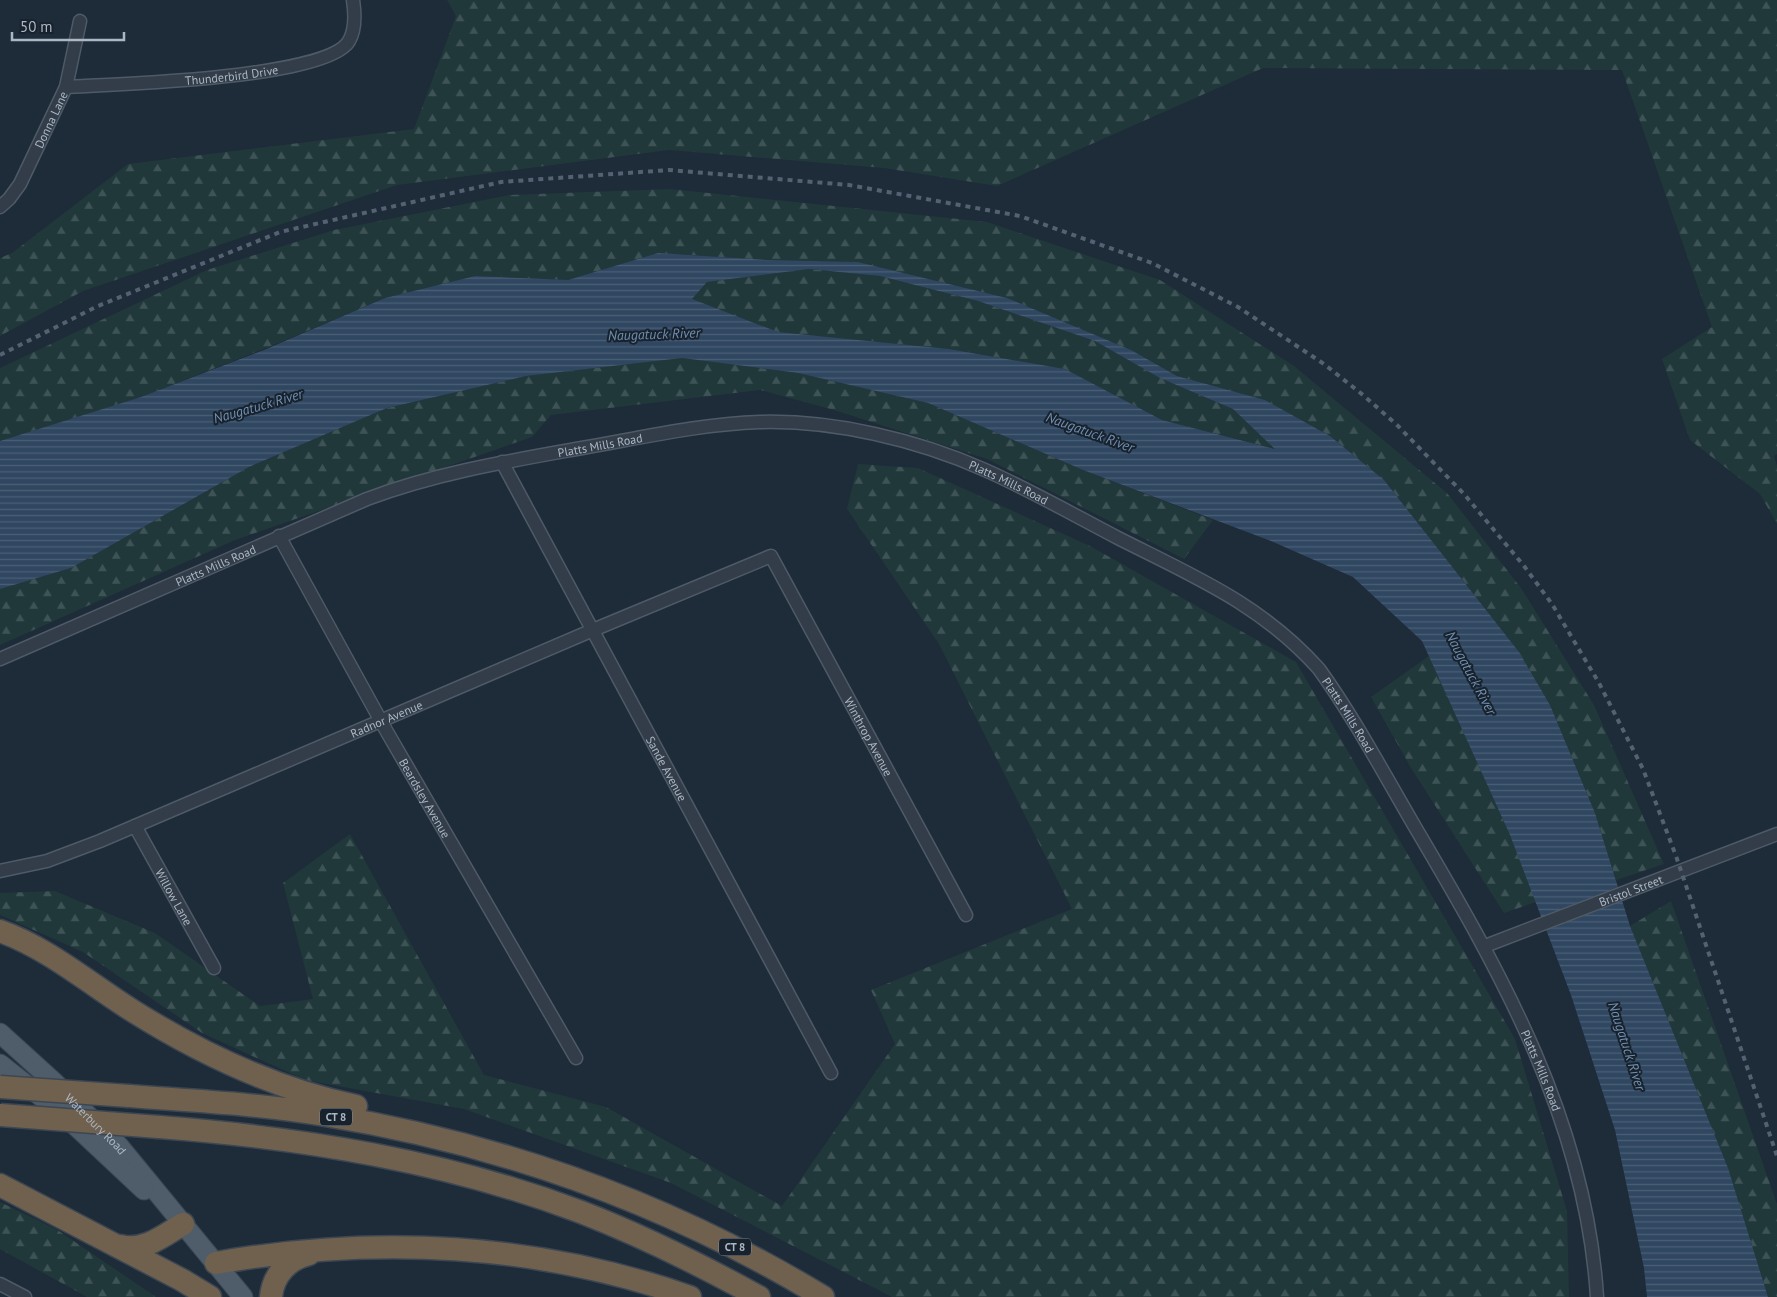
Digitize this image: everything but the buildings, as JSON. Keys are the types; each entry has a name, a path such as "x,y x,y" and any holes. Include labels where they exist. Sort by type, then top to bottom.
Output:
{"highway":[{"path":"0,932 34,946 156,1025 233,1066 298,1091 446,1129 538,1165"},
{"name":"CT 8","path":"0,1087 268,1107 324,1114 431,1136 538,1165 609,1191 696,1228 745,1252 823,1297"},
{"name":"CT 8","path":"0,1115 265,1136 407,1161 478,1179 572,1209 631,1232 759,1297"},
{"path":"0,1185 182,1280 210,1297"},
{"path":"114,1244 137,1248 156,1240 183,1224"},
{"path":"216,1263 283,1252 436,1247 521,1255 598,1269 690,1297"},
{"path":"271,1297 276,1278 283,1268 292,1261 318,1252 344,1249"}],"main road":[{"name":"Waterbury Road","path":"0,1033 68,1095 119,1146 243,1297"},
{"name":"Waterbury Road","path":"0,1064 63,1114 183,1224"}],"street":[{"name":"Thunderbird Drive","path":"66,87 243,75 331,56 349,42 355,18 353,0"},
{"name":"Donna Lane","path":"0,207 9,199 20,184 66,87 80,21"},
{"name":"Platts Mills Road","path":"0,659 279,536 394,489 444,474 701,427 784,422 835,428 904,441 960,460 1012,483 1223,590 1267,620 1304,652 1332,687 1484,946 1530,1038 1561,1121 1589,1226 1597,1297"},
{"name":"Sande Avenue","path":"502,462 831,1073"},
{"name":"Beardsley Avenue","path":"279,536 381,722 576,1058"},
{"name":"Radnor Avenue","path":"0,871 47,861 135,826 771,556"},
{"name":"Winthrop Avenue","path":"771,556 966,915"},
{"name":"Willow Lane","path":"135,826 214,968"},
{"name":"Bristol Street","path":"1484,946 1777,834"},
{"path":"0,1284 25,1297"}],"green space":[{"path":"447,0 1777,0 1777,454 1774,456 1777,466 1777,524 1760,494 1690,440 1662,359 1712,327 1622,70 1263,68 997,186 884,168 669,150 397,185 83,291 0,336 0,258 12,253 128,164 414,129 456,16"},
{"path":"670,189 987,222 1160,280 1294,366 1447,493 1521,588 1594,705 1664,864 1616,880 1595,813 1550,705 1519,652 1384,480 1330,436 1265,400 1177,376 1131,350 1007,298 858,262 767,260 658,253 568,280 475,276 385,298 269,347 141,397 0,441 0,368 207,270 334,230 509,195"},
{"path":"809,269 880,276 978,301 1095,341 1160,378 1233,409 1276,449 1162,420 1065,369 949,349 778,332 691,300 707,282"},
{"path":"682,358 798,373 928,403 1083,470 1213,520 1184,559 987,459 834,410 760,390 551,415 532,437 235,540 0,645 0,589 71,568 249,467 387,408 526,376"},
{"path":"858,464 918,468 1090,546 1296,662 1515,1039 1567,1211 1569,1297 892,1297 671,1183 464,1109 305,1080 202,1033 83,952 0,915 0,893 55,891 155,933 260,1006 313,999 283,883 350,834 484,1075 606,1107 782,1206 895,1044 871,990 1072,909 939,644 847,509"},
{"path":"1429,656 1510,835 1536,902 1504,913 1411,768 1371,697"},
{"path":"1671,901 1777,1204 1777,1297 1768,1297 1728,1168 1630,926"},
{"path":"0,1202 56,1229 156,1297 87,1297 0,1249"}],"water":[{"name":"Naugatuck River","path":"658,253 767,260 858,262 1007,298 1131,350 1177,376 1265,400 1330,436 1384,480 1519,652 1550,705 1595,813 1630,926 1728,1168 1768,1297 1647,1297 1644,1268 1615,1130 1571,995 1510,835 1422,641 1353,577 1271,541 1083,470 928,403 798,373 682,358 526,376 387,408 249,467 71,568 0,589 0,441 141,397 264,350 385,298 475,276 568,280","holes":["809,269 880,276 978,301 1095,341 1160,378 1233,409 1275,449 1162,420 1065,369 949,349 778,332 692,299 707,282"]}],"railway":[{"path":"0,355 98,306 280,232 501,182 669,170 849,185 1020,216 1152,263 1238,307 1324,364 1363,395 1397,425 1464,494 1524,566 1552,604 1599,683 1643,769 1676,856 1777,1156"}]}
